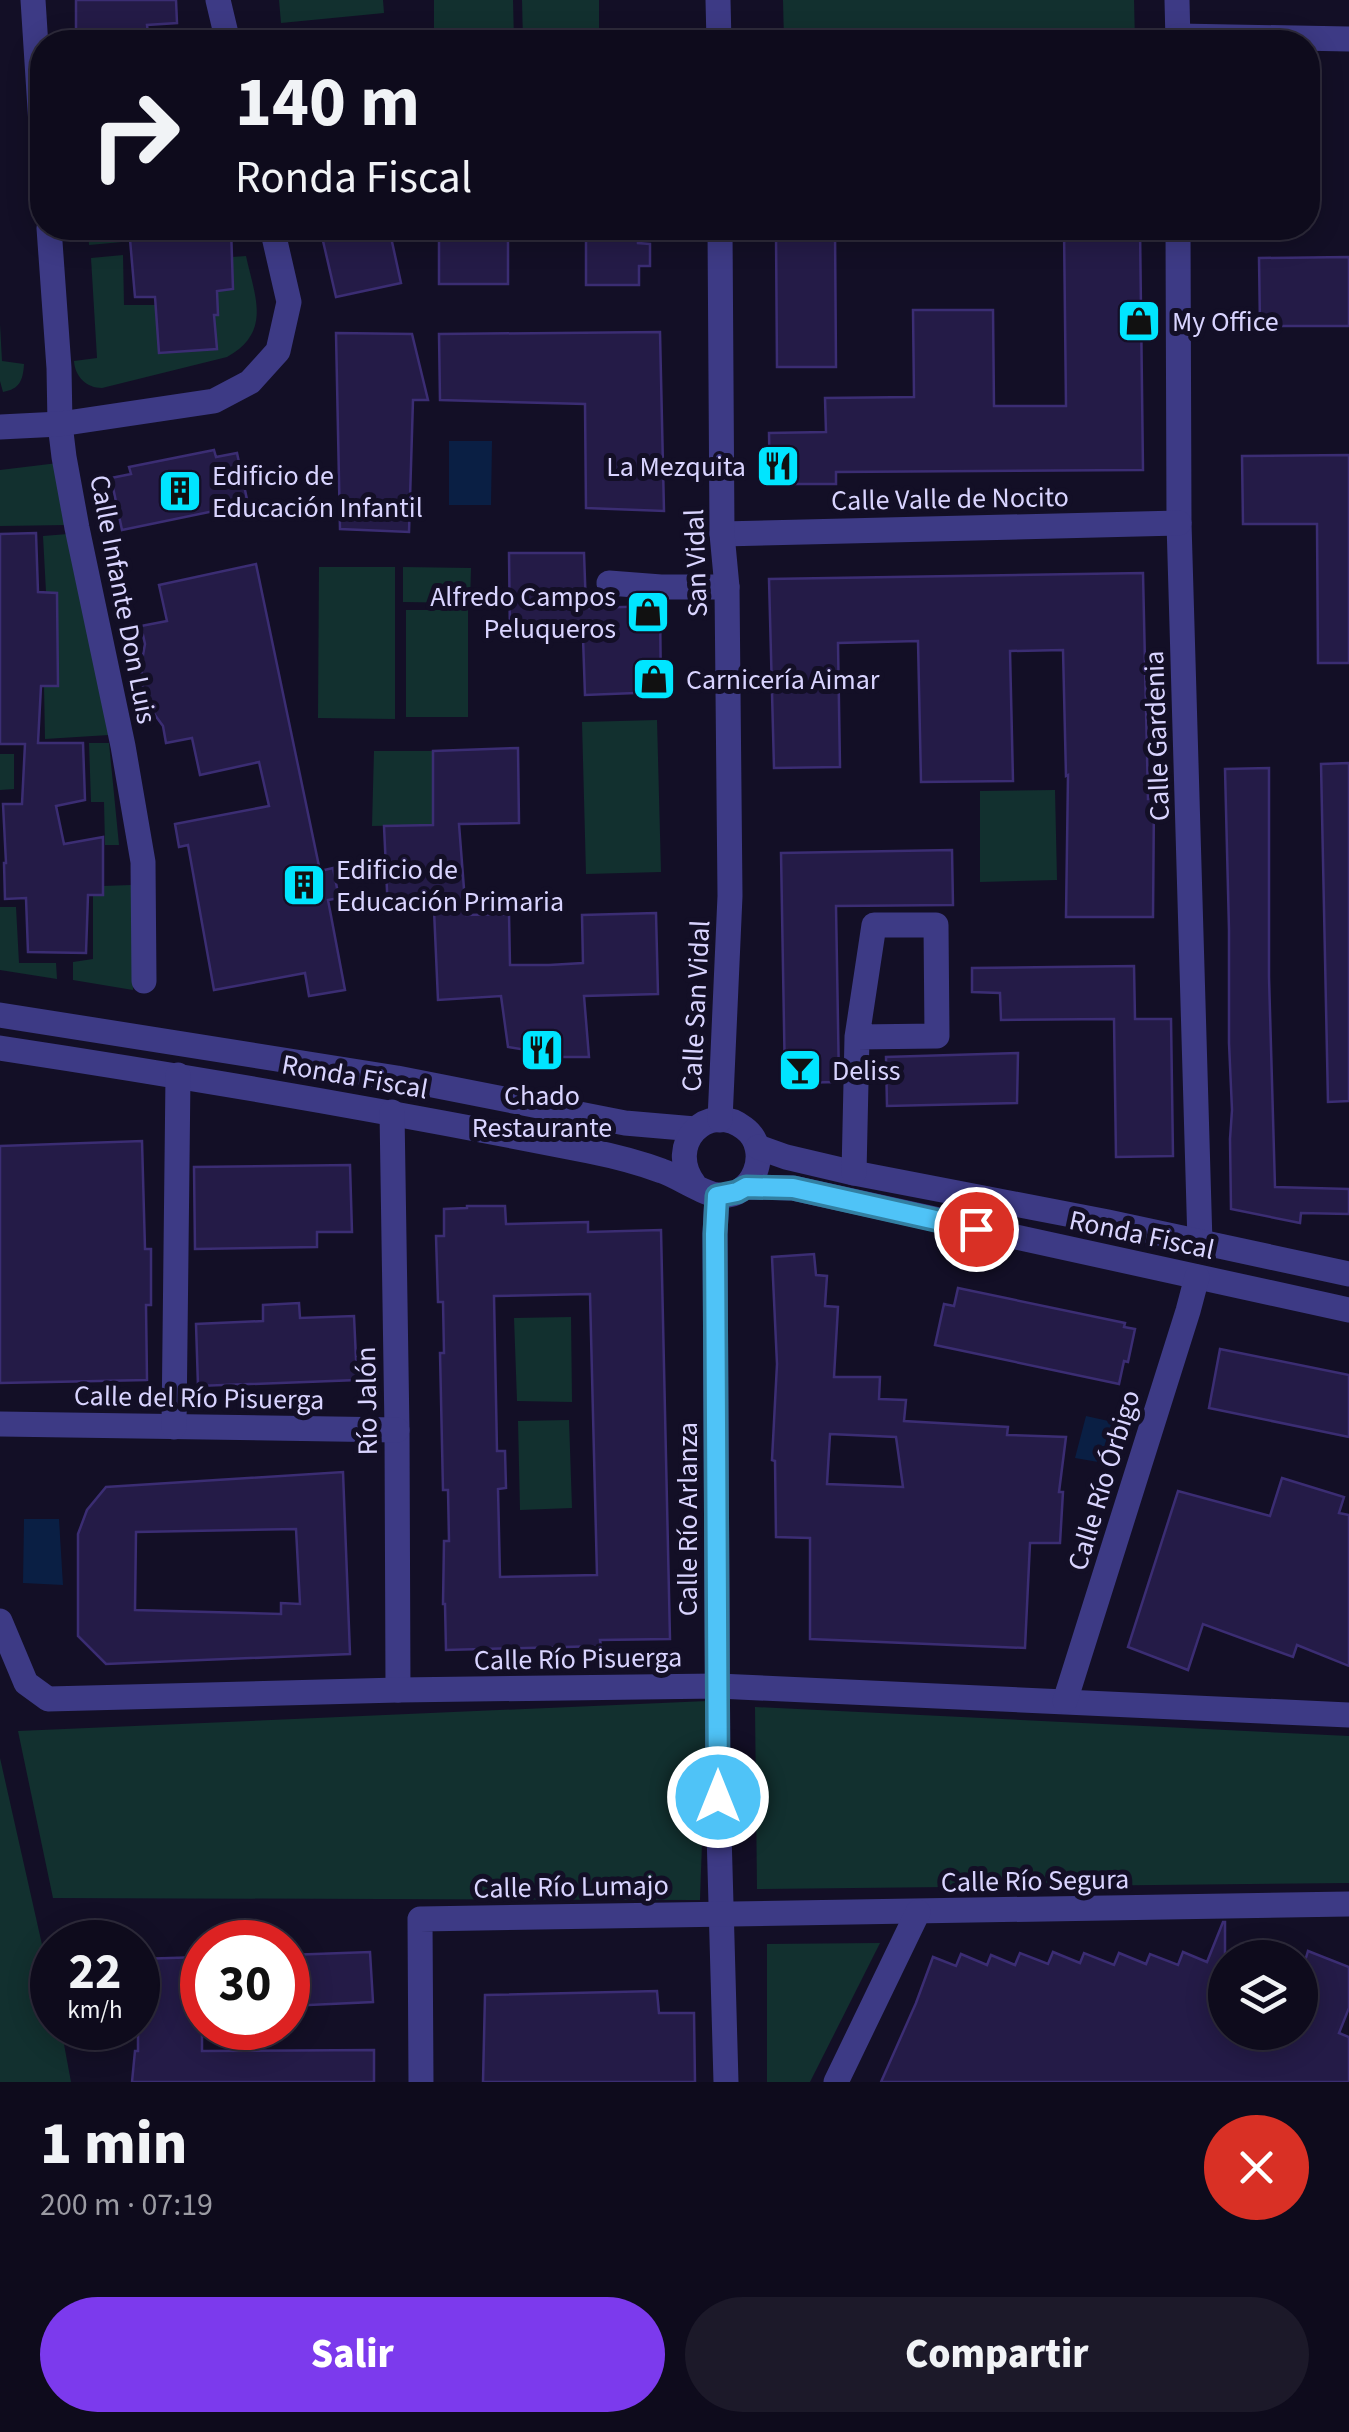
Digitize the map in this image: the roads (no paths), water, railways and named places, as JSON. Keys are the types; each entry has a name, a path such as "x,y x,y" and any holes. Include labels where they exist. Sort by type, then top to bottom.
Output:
{"street":[{"path":"32,0 34,30"},
{"path":"218,0 225,30"},
{"path":"718,0 719,30"},
{"path":"1177,0 1178,30"},
{"path":"1320,39 1349,39"},
{"name":"Calle Infante Don Luis","path":"50,240 60,424 143,862 144,981"},
{"path":"0,428 60,424 214,401 250,382 278,350 289,302 275,240"},
{"name":"San Vidal","path":"720,240 730,896"},
{"name":"Calle Gardenia","path":"1178,240 1179,523 1200,1242"},
{"name":"Calle Valle de Nocito","path":"722,534 1179,523"},
{"path":"609,583 727,587"},
{"name":"Calle San Vidal","path":"708,1125 730,896"},
{"path":"854,1173 857,1037 874,924 936,925 938,1036 857,1037"},
{"name":"Ronda Fiscal","path":"0,1015 378,1075 625,1123 732,1122 744,1127 758,1148 786,1157 1349,1274"},
{"name":"Ronda Fiscal","path":"0,1048 392,1112 616,1156 662,1170 706,1190 793,1188 1349,1310"},
{"path":"174,1426 178,1075"},
{"name":"Río Jalón","path":"392,1112 398,1690"},
{"path":"706,1190 687,1174 683,1163 688,1139 708,1125"},
{"path":"746,1187 756,1173 758,1148"},
{"name":"Calle Río Arlanza","path":"706,1190 715,1234 718,1797 726,2082"},
{"name":"Calle Río Órbigo","path":"1066,1701 1196,1277"},
{"name":"Calle del Río Pisuerga","path":"0,1424 397,1430"},
{"name":"Calle Río Pisuerga","path":"0,1621 26,1683 48,1699 718,1686 1349,1715"},
{"name":"Calle Río Segura","path":"723,1914 1349,1904"},
{"path":"836,2082 918,1912"},
{"name":"Calle Río Lumajo","path":"421,2082 420,1919 723,1914"}],"water":[{"path":"449,441 492,441 491,505 449,505"},
{"path":"1086,1416 1113,1422 1104,1463 1075,1458"},
{"path":"24,1519 59,1519 63,1585 23,1583"}],"place":[{"name":"My Office","path":"1139,321"},
{"name":"La Mezquita","path":"778,466"},
{"name":"Edificio de Educación Infantil","path":"180,491"},
{"name":"Alfredo Campos Peluqueros","path":"648,612"},
{"name":"Carnicería Aimar","path":"654,679"},
{"name":"Edificio de Educación Primaria","path":"304,885"},
{"name":"Chado Restaurante","path":"542,1050"},
{"name":"Deliss","path":"800,1070"}]}
